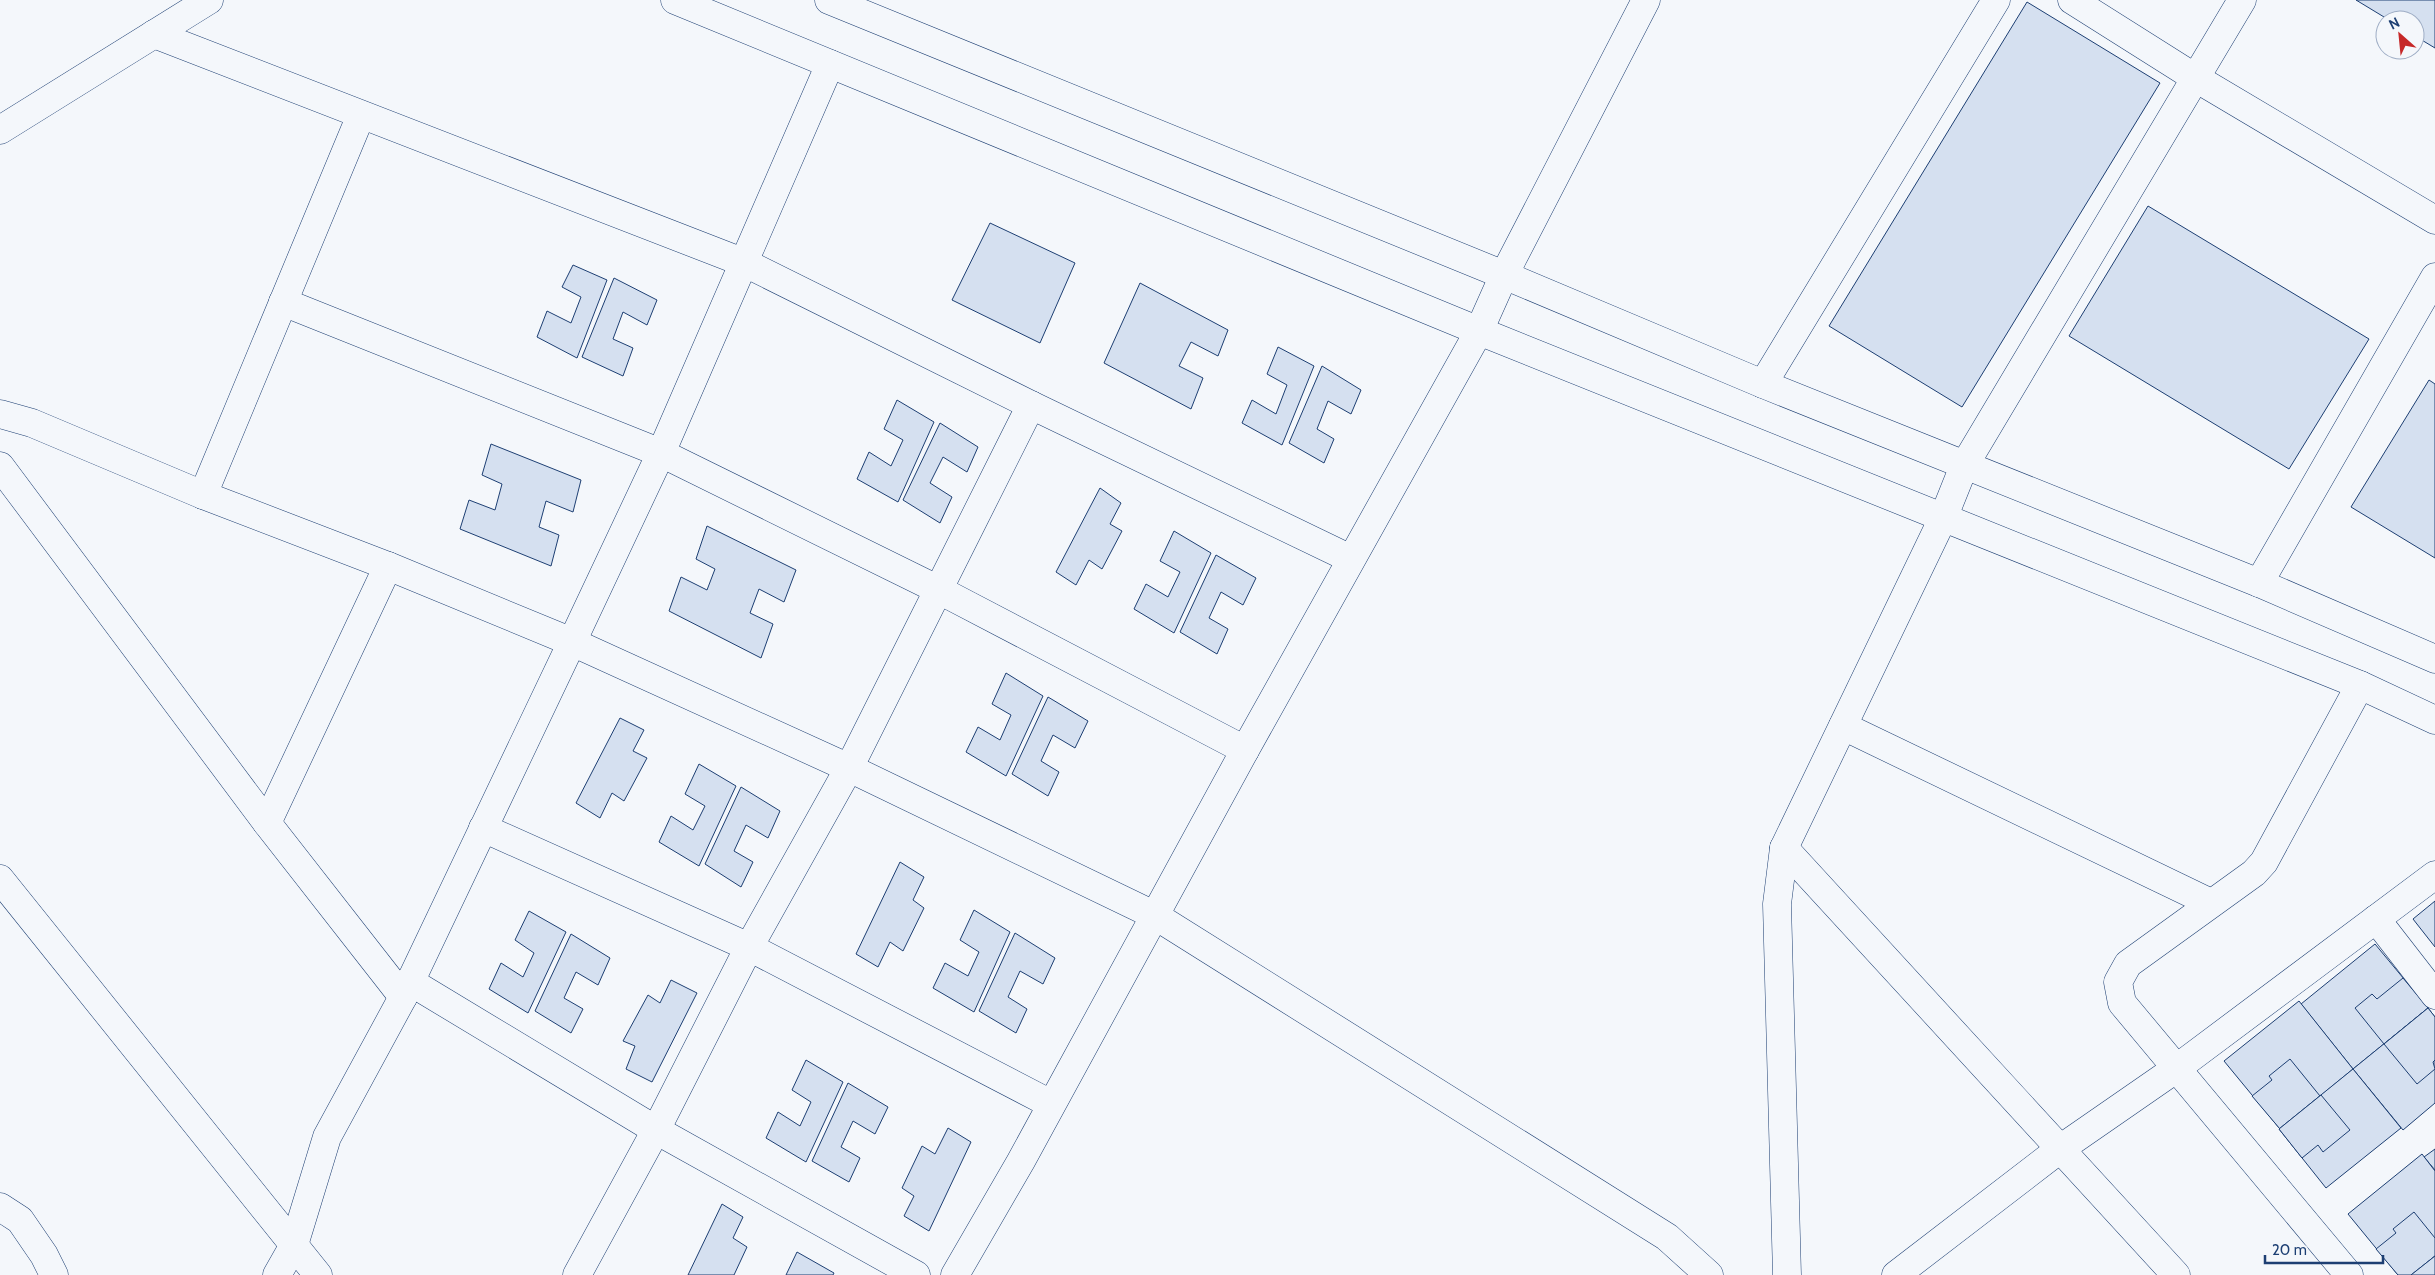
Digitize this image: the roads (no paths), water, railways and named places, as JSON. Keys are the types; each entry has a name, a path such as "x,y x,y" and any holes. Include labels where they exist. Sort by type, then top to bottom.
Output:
{"street":[{"path":"0,130 209,0"},
{"path":"675,0 1479,330 2360,685 2435,720"},
{"path":"829,0 1504,275 1964,466 2259,583 2435,658"},
{"path":"955,1275 1479,330 1504,275 1646,0"},
{"path":"1763,384 1996,0"},
{"path":"2072,0 2194,77 2435,220"},
{"path":"1787,1275 1777,913 1784,848 1944,516 1964,466 2194,77 2242,0"},
{"path":"154,34 745,263 1031,405 1351,559"},
{"path":"277,1275 294,1245 327,1137 406,989 572,642 660,453 745,263 830,64"},
{"path":"203,495 361,115"},
{"path":"2259,583 2435,277"},
{"path":"283,302 660,453 939,590 1245,750"},
{"path":"577,1275 656,1130 750,947 848,768 1031,405"},
{"path":"0,414 32,423 203,495 388,566 572,642 848,768 1154,915 1667,1237 1709,1275"},
{"path":"0,466 267,823 406,989 916,1275"},
{"path":"267,823 388,566"},
{"path":"2349,1275 2122,1003 2118,982 2128,964 2254,873 2264,862 2360,685"},
{"path":"1843,726 2211,904"},
{"path":"483,828 750,947 1051,1104"},
{"path":"1784,848 2176,1275"},
{"path":"1896,1275 2060,1149 2177,1068 2435,875"},
{"path":"0,879 318,1275"},
{"path":"2376,919 2435,995"},
{"path":"0,1208 20,1220 44,1255 54,1275"}]}
